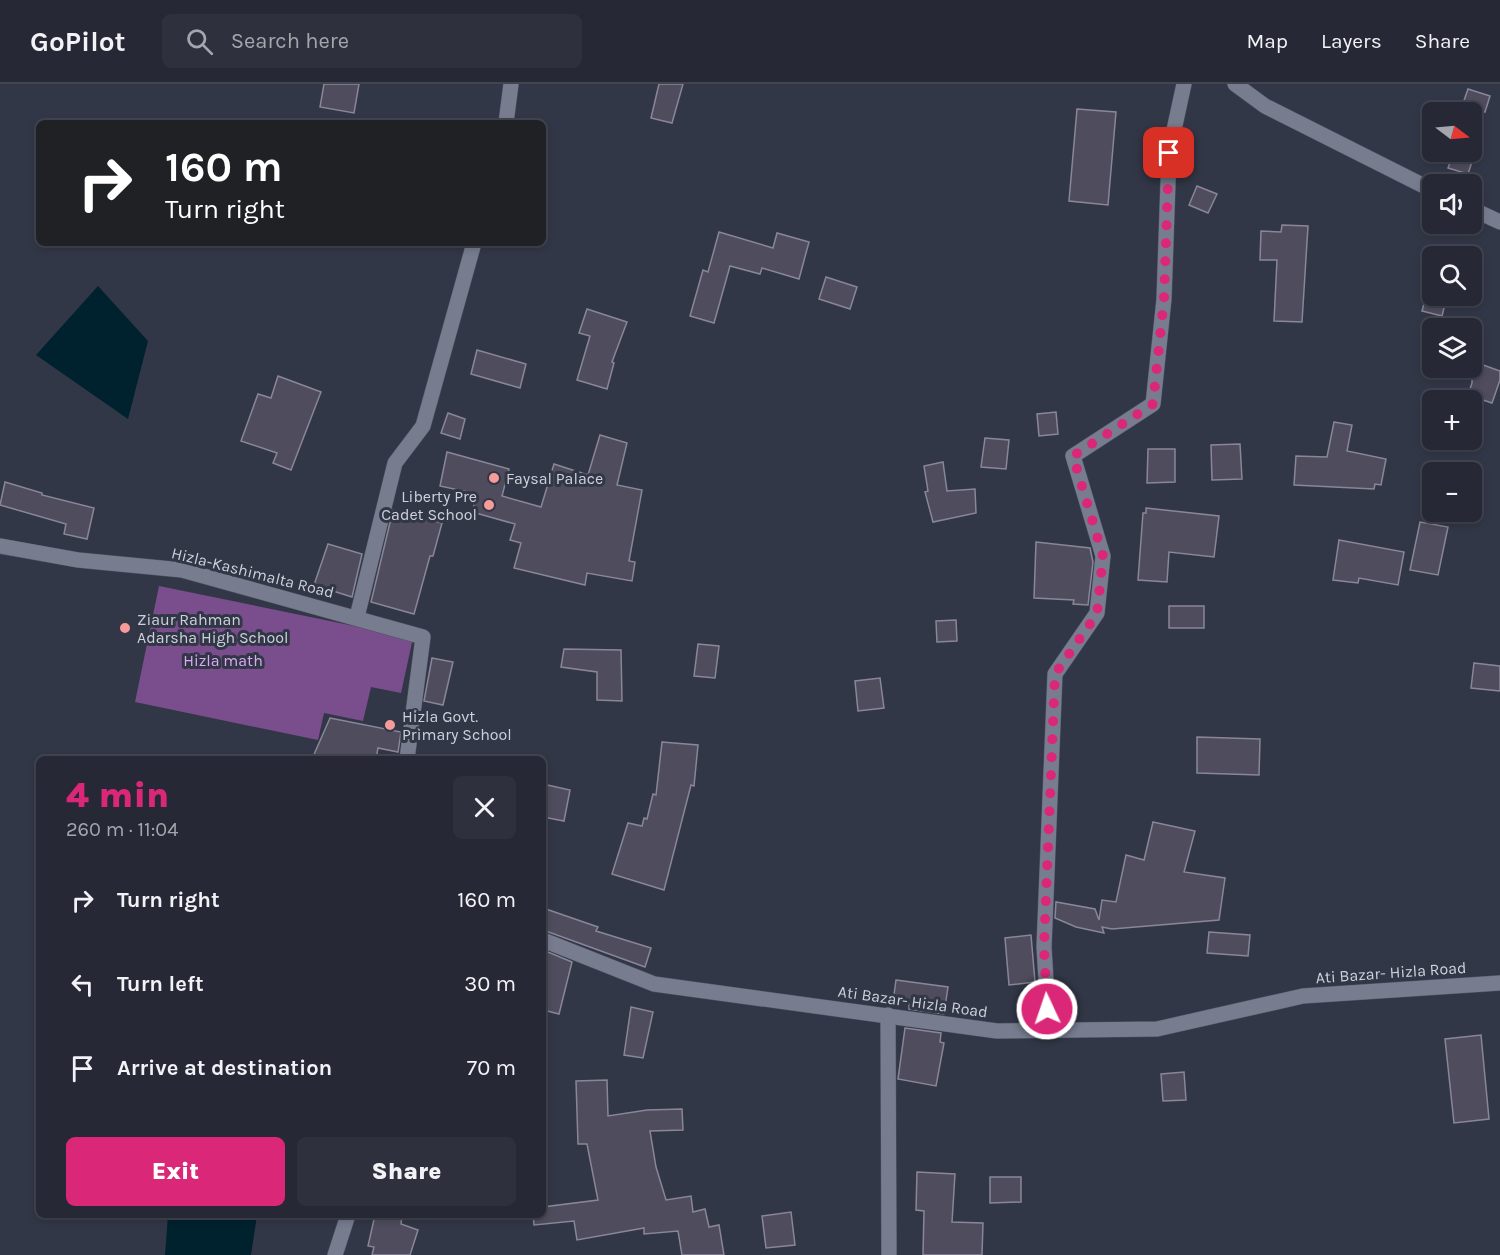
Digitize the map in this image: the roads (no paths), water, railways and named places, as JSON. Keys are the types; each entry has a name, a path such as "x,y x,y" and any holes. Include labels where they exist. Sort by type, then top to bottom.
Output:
{"street":[{"path":"506,120 511,84"},
{"path":"1049,1030 1044,947 1055,674 1097,614 1103,556 1073,456 1153,404 1164,299 1169,153 1184,84"},
{"path":"1234,84 1265,106 1422,185"},
{"path":"1482,214 1500,222"},
{"path":"357,617 395,463 423,426 473,246"},
{"name":"Hizla-Kashimalta Road","path":"0,546 78,560 182,570 423,637 407,756"},
{"name":"Ati Bazar- Hizla Road","path":"546,941 654,984 998,1031 1157,1029 1303,996 1500,983"},
{"path":"888,1015 889,1255"},
{"path":"335,1255 347,1218"}],"water":[{"path":"98,286 148,341 128,419 36,355"},
{"path":"168,1218 257,1218 251,1255 165,1255"}],"place":[{"name":"Faysal Palace","path":"494,478"},
{"name":"Liberty Pre Cadet School","path":"489,505"},
{"name":"Ziaur Rahman Adarsha High School","path":"125,628"},
{"name":"Hizla Govt. Primary School","path":"390,725"}],"park label":[{"name":"Hizla math","path":"223,660"}]}
